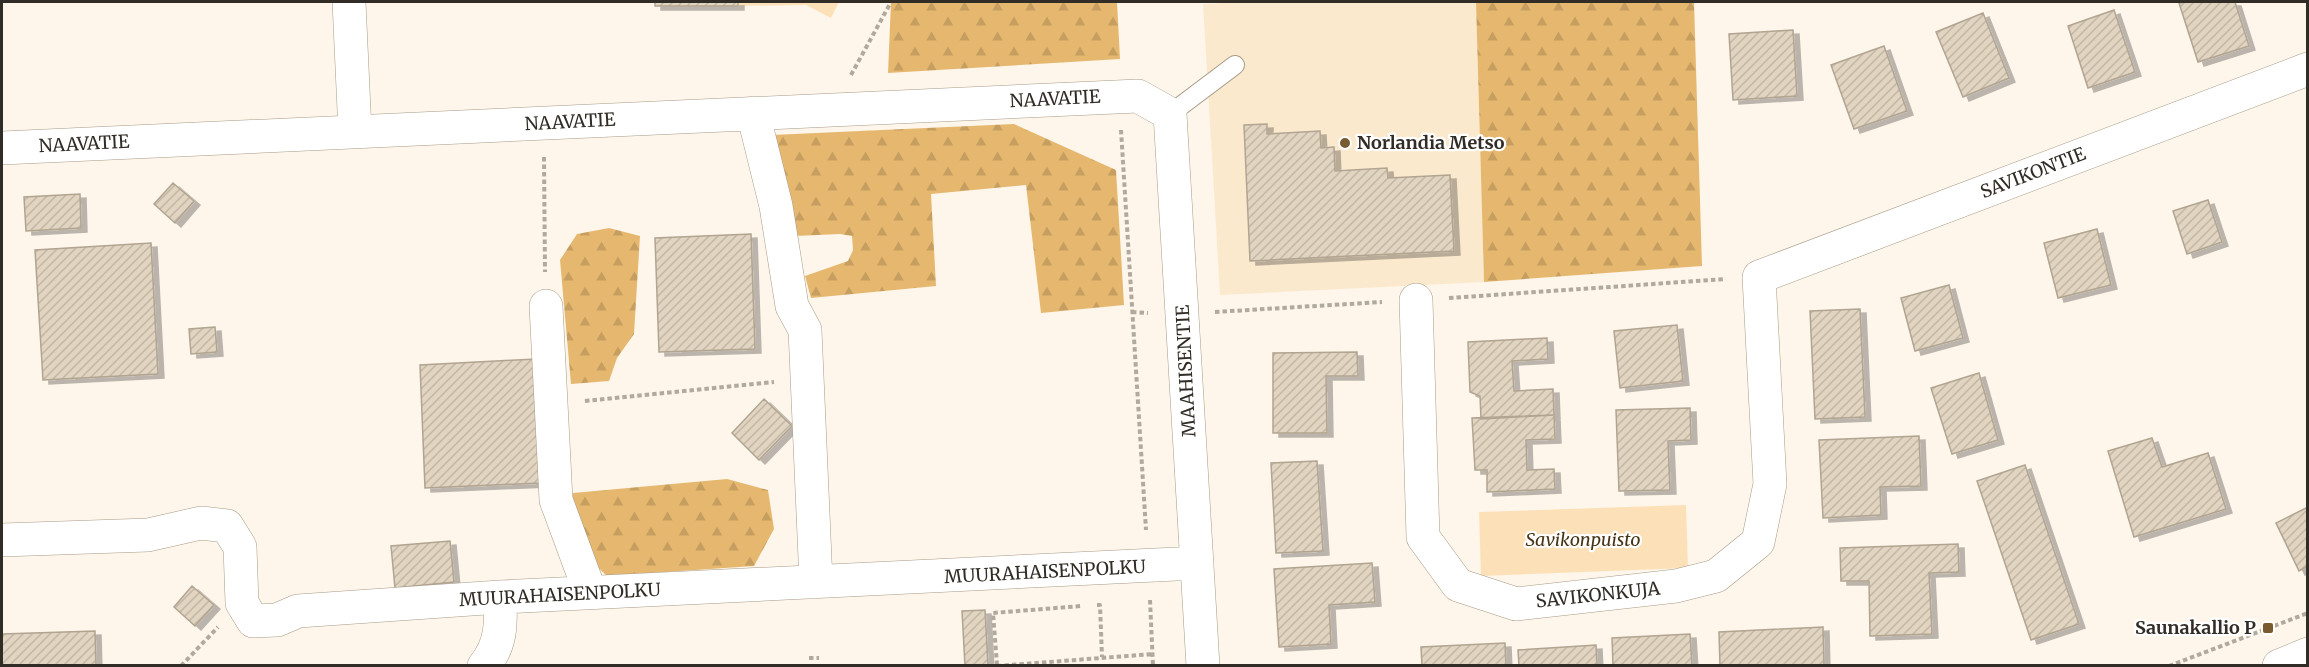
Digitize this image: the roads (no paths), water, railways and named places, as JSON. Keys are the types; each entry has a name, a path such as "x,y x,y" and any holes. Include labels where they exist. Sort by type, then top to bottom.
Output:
{"street":[{"path":"349,2 355,132"},
{"name":"SAVIKONTIE","path":"1760,277 2307,69"},
{"name":"NAAVATIE","path":"2,148 1129,96 1170,114"},
{"path":"753,113 776,206 792,306 805,330 816,582"},
{"name":"MAAHISENTIE","path":"1170,114 1203,666"},
{"name":"SAVIKONKUJA","path":"1416,300 1423,537 1458,585 1516,604 1676,586 1716,576 1758,542 1770,484 1760,277"},
{"path":"546,306 556,500 591,592"},
{"name":"MUURAHAISENPOLKU","path":"2,540 148,535 201,523 227,526 240,547 242,603 253,621 277,620 298,612 500,597 1197,563"},
{"path":"484,666 493,655 500,638 500,597"},
{"path":"2279,666 2307,654"}],"lane":[{"path":"1170,114 1235,65"}],"place":[{"name":"Norlandia Metso","path":"1345,143"},
{"name":"Saunakallio P","path":"2268,628"}],"park label":[{"name":"Savikonpuisto","path":"1583,540"}]}
